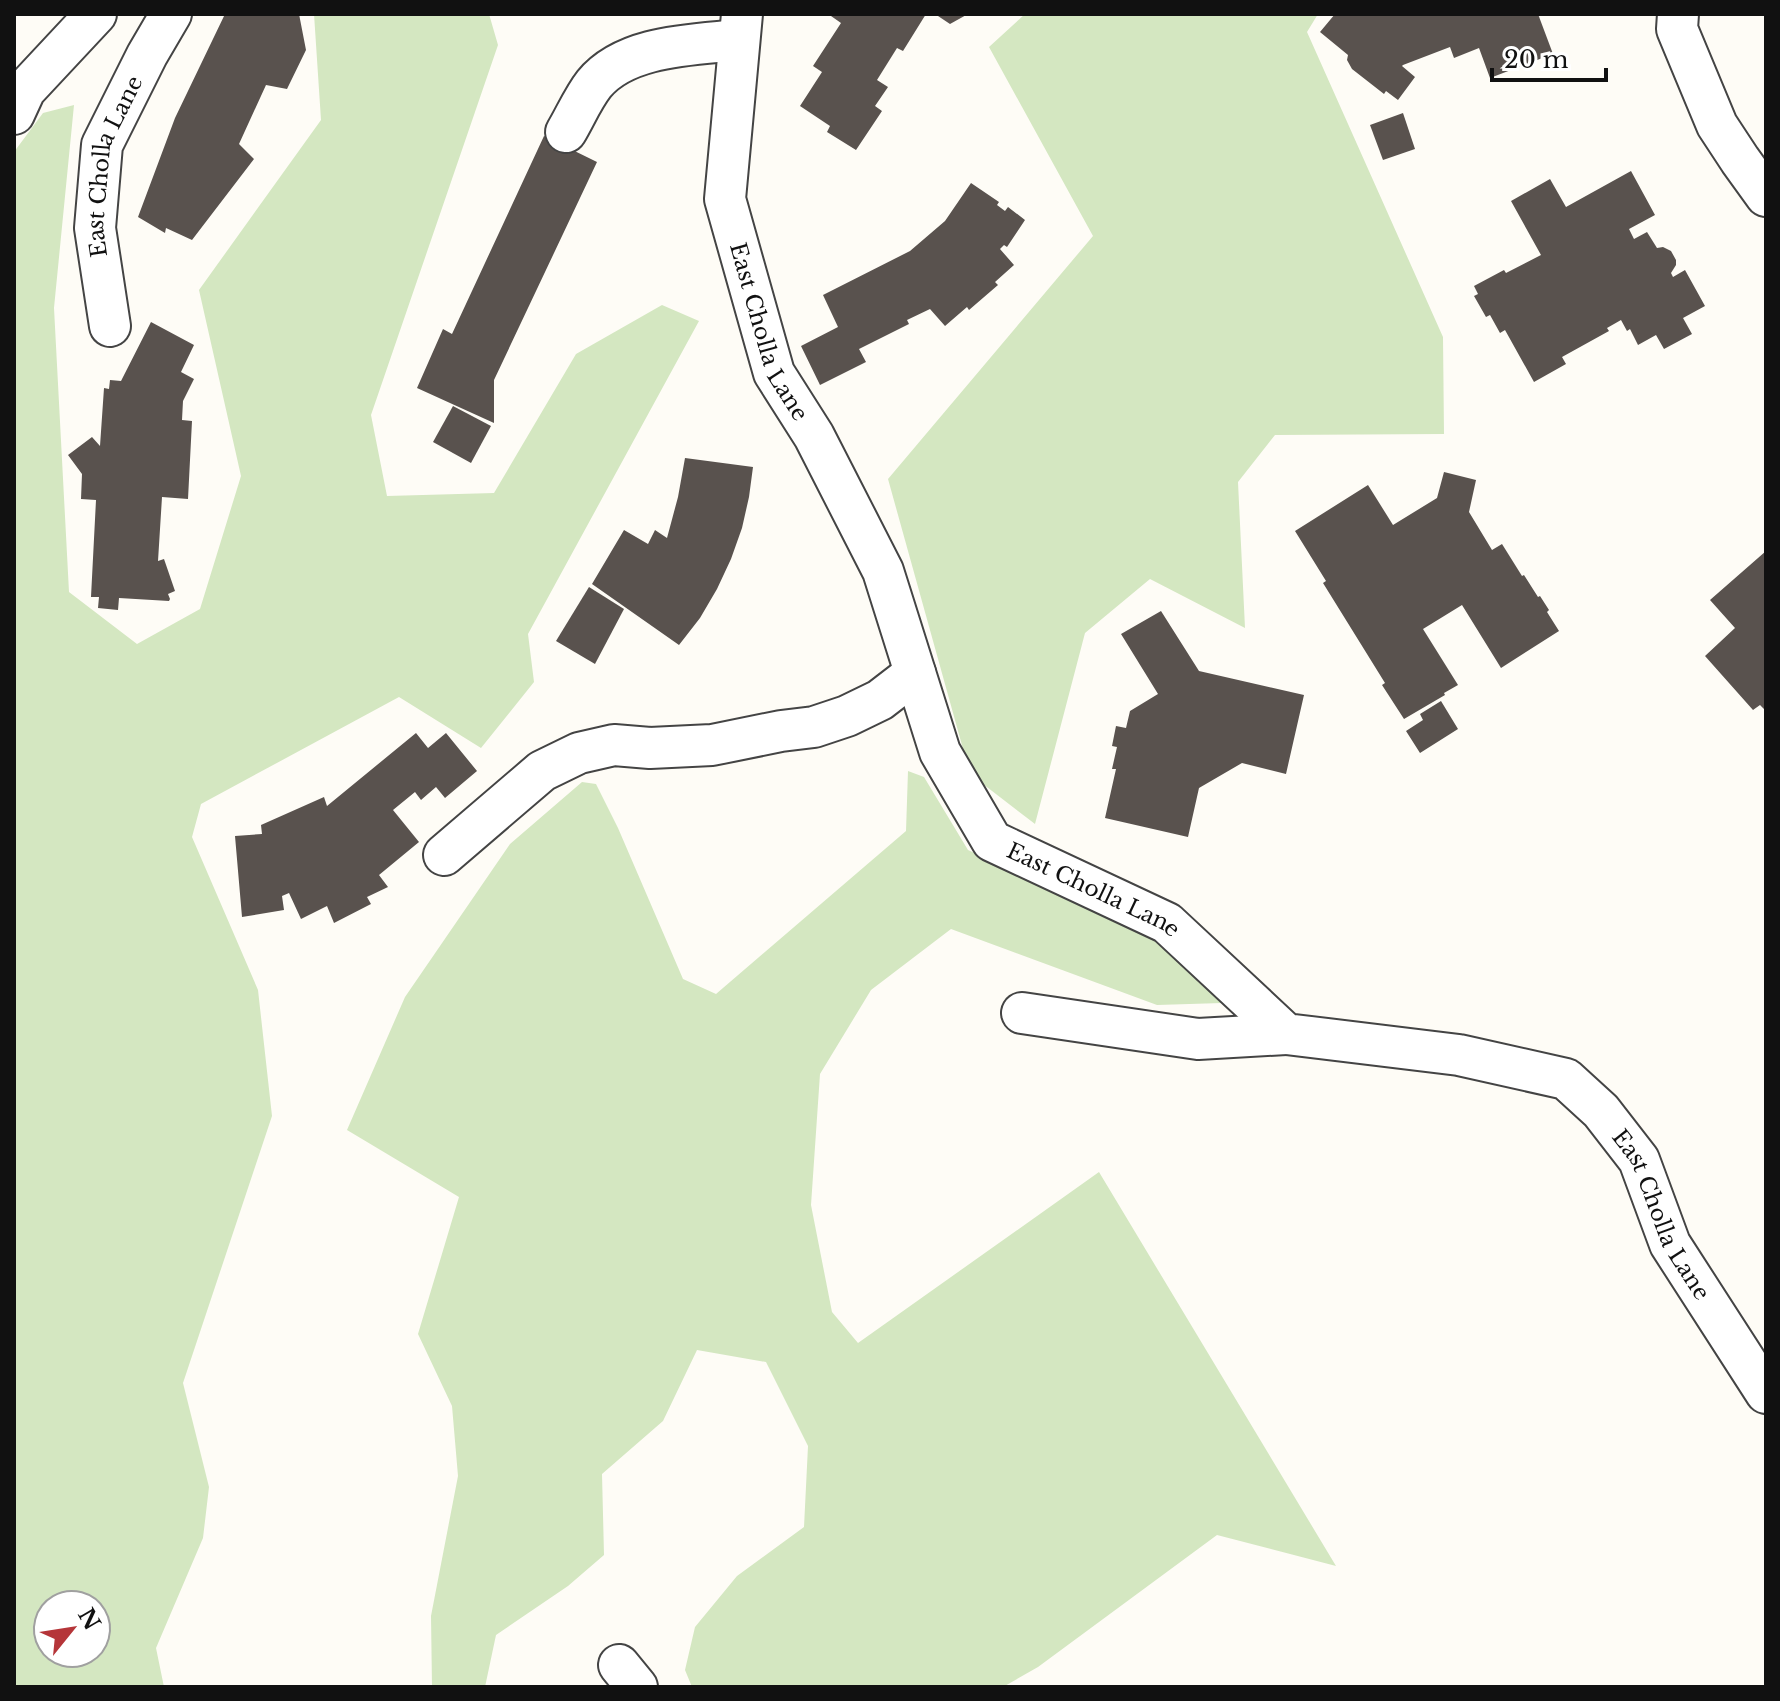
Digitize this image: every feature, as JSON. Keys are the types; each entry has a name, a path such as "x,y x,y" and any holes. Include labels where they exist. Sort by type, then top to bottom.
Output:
{"street":[{"path":"14,114 25,90 96,14"},
{"name":"East Cholla Lane","path":"110,326 95,228 102,145 171,14"},
{"path":"1678,14 1677,29 1717,125 1766,196"},
{"path":"566,132 594,84 616,64 741,27"},
{"name":"East Cholla Lane","path":"741,27 725,199 774,373 814,436 883,571 940,752 992,841 1167,923 1286,1034 1459,1055 1566,1079 1601,1111 1639,1160 1670,1244 1766,1393"},
{"path":"444,855 542,771 579,753 614,745 650,748 712,745 814,727 880,700 915,673"},
{"path":"1022,1013 1198,1039 1286,1034"}],"green space":[{"path":"314,14 489,14 498,45 371,415 387,496 494,493 576,354 662,305 699,321 528,634 534,682 481,748 399,697 201,804 192,837 258,990 272,1116 183,1383 209,1487 203,1538 156,1648 164,1687 14,1687 14,152 43,113 74,105 54,308 69,592 137,644 200,609 241,476 199,290 321,120"},
{"path":"1025,14 1318,14 1307,32 1443,337 1444,434 1275,435 1238,482 1245,628 1150,579 1085,633 1035,824 970,774 888,479 1093,236 989,47"},
{"path":"908,771 924,777 968,850 1146,932 1222,1003 1157,1005 951,929 871,990 820,1074 811,1205 832,1312 858,1343 1099,1172 1336,1566 1217,1535 1038,1667 1003,1687 692,1687 685,1670 695,1627 737,1576 804,1527 808,1446 766,1362 697,1350 663,1421 602,1474 604,1555 568,1586 496,1635 485,1687 432,1687 431,1616 458,1476 452,1406 418,1334 459,1197 347,1130 405,997 510,844 582,782 596,784 683,979 716,994 906,831"}],"building":[{"path":"225,14 299,14 306,50 287,89 266,85 239,144 254,159 192,240 166,228 165,233 138,217 175,118"},
{"path":"832,14 926,14 903,51 897,48 877,80 888,87 875,106 882,111 856,150 827,132 830,126 800,106 822,72 813,66 841,23"},
{"path":"935,14 968,14 950,24"},
{"path":"1335,14 1538,14 1553,54 1490,78 1479,48 1454,58 1450,47 1402,66 1415,77 1398,100 1386,91 1384,94 1352,69 1348,55 1320,32"},
{"path":"1403,113 1415,149 1383,160 1370,125"},
{"path":"544,136 597,162 494,380 494,423 417,388 443,329 452,334"},
{"path":"1631,171 1655,215 1629,229 1634,239 1647,232 1657,248 1671,251 1676,260 1671,273 1673,277 1685,270 1705,306 1683,318 1692,334 1664,349 1656,335 1638,345 1621,320 1607,328 1609,331 1562,357 1566,364 1534,382 1505,330 1500,333 1474,296 1478,294 1474,286 1541,255 1511,201 1550,179 1566,207"},
{"path":"971,183 999,202 997,205 1005,211 1008,207 1025,220 1007,247 1004,245 1000,249 1014,265 995,282 998,285 945,326 930,309 907,320 909,324 859,349 866,362 820,385 801,346 838,327 823,295 910,251 945,221"},
{"path":"151,322 194,345 181,372 194,379 183,401 182,420 192,421 188,499 162,497 158,561 164,559 175,591 168,594 169,601 119,598 118,610 98,608 99,597 91,597 96,500 81,499 82,474 68,455 92,437 100,446 104,388 109,389 110,380 121,381"},
{"path":"453,406 491,426 471,463 433,442"},
{"path":"685,458 753,467 742,528 731,559 700,618 679,645 592,584 624,530 648,544 655,530 667,538"},
{"path":"1444,472 1476,480 1469,512 1492,550 1502,544 1522,576 1540,596 1559,631 1501,668 1462,605 1423,629 1458,685 1404,719 1295,531 1368,485 1393,525 1437,498"},
{"path":"1766,551 1766,711 1760,705 1753,710 1705,656 1735,628 1710,600"},
{"path":"589,587 624,609 595,664 556,641"},
{"path":"1161,611 1199,671 1304,695 1286,774 1242,763 1199,788 1188,837 1105,818 1116,769 1112,769 1117,747 1112,746 1116,726 1126,728 1130,711 1158,694 1121,634"},
{"path":"1441,701 1458,729 1420,753 1406,731 1423,720 1420,714"},
{"path":"416,733 428,748 446,733 477,771 445,798 436,787 421,800 415,792 393,810 419,842 379,875 388,887 367,897 371,904 334,923 327,906 301,919 289,893 282,896 284,910 242,917 235,836 262,834 261,825 324,797 327,806"}]}
